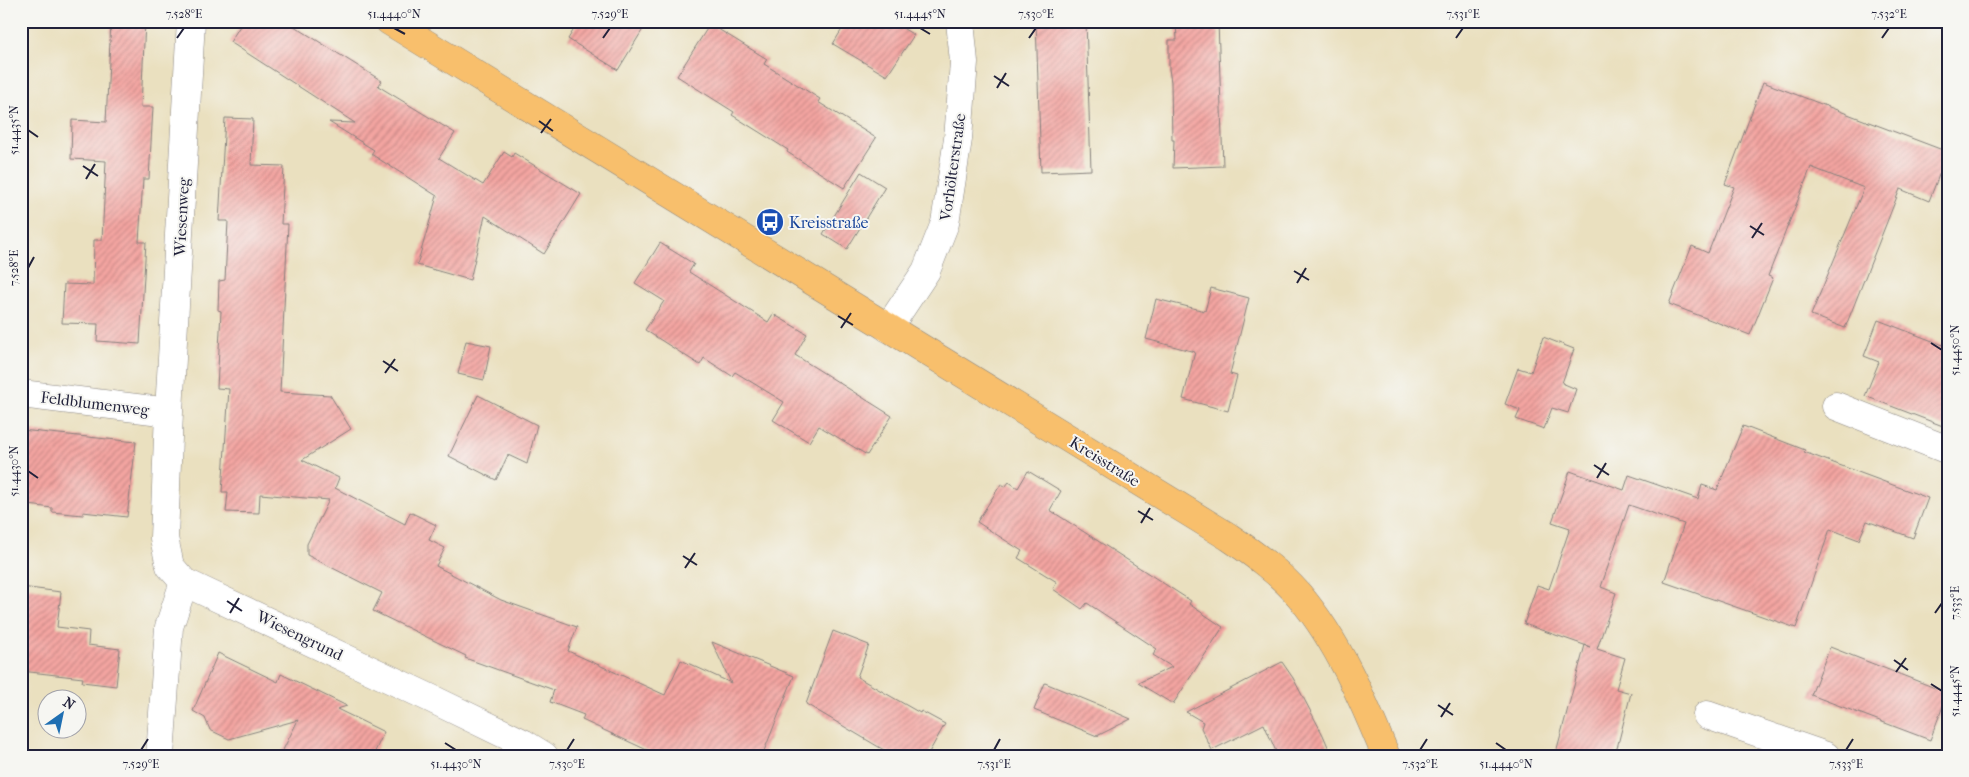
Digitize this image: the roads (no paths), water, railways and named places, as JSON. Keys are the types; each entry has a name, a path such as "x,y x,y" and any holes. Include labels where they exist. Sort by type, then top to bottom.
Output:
{"main road":[{"name":"Kreisstraße","path":"389,21 1229,537 1261,559 1298,594 1322,625 1366,707 1386,756"}],"street":[{"name":"Wiesenweg","path":"169,412 191,21"},
{"name":"Vorhölterstraße","path":"888,328 926,272 945,223 958,139 964,62 960,21"},
{"name":"Feldblumenweg","path":"21,394 169,412"},
{"path":"1836,406 1948,450"},
{"name":"Wiesengrund","path":"169,412 164,538 170,566 184,582 430,698 523,743 544,756"},
{"path":"160,756 169,627 184,582"},
{"path":"1707,715 1826,756"}],"place":[{"name":"Kreisstraße","path":"770,222"}]}
